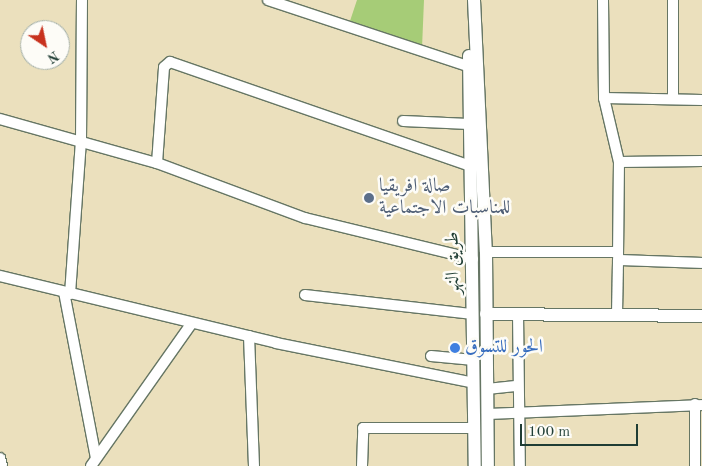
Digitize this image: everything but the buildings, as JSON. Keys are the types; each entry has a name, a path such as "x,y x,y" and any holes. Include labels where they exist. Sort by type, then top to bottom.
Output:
{"main road":[{"name":"طريق النهر","path":"465,0 474,65 486,252 488,466"},
{"path":"474,0 474,65"},
{"name":"طريق النهر","path":"474,65 469,124 473,259 475,466"},
{"path":"486,293 512,313"},
{"path":"486,334 512,313"},
{"path":"486,314 702,316"}],"street":[{"path":"82,0 80,142 67,293 93,462"},
{"path":"268,0 474,65"},
{"path":"604,0 604,98 618,162 617,314"},
{"path":"673,0 673,99"},
{"path":"157,163 164,68 170,62 471,166"},
{"path":"604,98 702,100"},
{"path":"0,119 157,163 305,218 473,259"},
{"path":"403,121 469,124"},
{"path":"618,162 702,161"},
{"path":"486,252 618,256 702,263"},
{"path":"0,276 249,336 474,384"},
{"path":"305,294 473,314"},
{"path":"512,313 518,386 520,466"},
{"path":"93,462 192,322"},
{"path":"249,336 254,466"},
{"path":"431,356 474,360"},
{"path":"487,389 518,386"},
{"path":"487,414 699,405 695,466"},
{"path":"362,466 363,428 474,428"},
{"path":"0,458 2,466"}],"green space":[{"path":"357,0 424,0 422,48 350,21"}],"place":[{"name":"صالة افريقيا للمناسبات الاجتماعية","path":"369,198"},
{"name":"الحور للتسوق","path":"455,348"}]}
